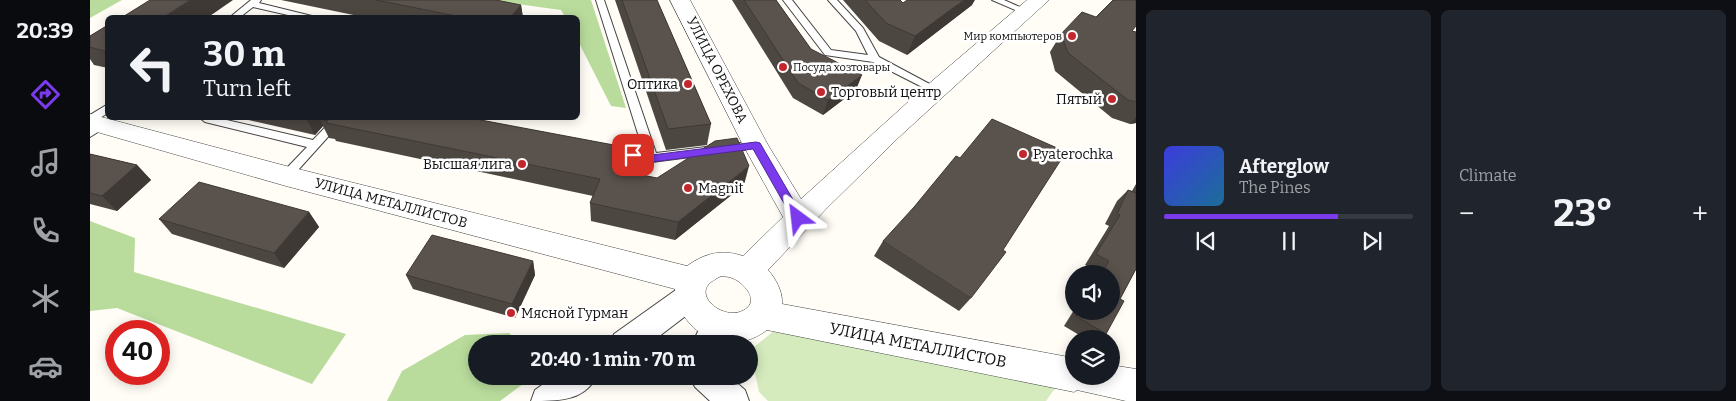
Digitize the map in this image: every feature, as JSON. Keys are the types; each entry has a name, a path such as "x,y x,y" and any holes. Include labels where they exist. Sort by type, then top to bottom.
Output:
{"street":[{"name":"УЛИЦА ОРЕХОВА","path":"680,0 756,145 798,218"},
{"path":"748,271 798,218 934,89 1032,6"},
{"name":"УЛИЦА МЕТАЛЛИСТОВ","path":"96,121 286,176 692,288"},
{"path":"636,335 692,288 698,273 716,264 737,266 748,271 763,286 767,296 766,306 762,315 754,324 743,329 729,329 711,335 698,313 692,288"},
{"name":"УЛИЦА МЕТАЛЛИСТОВ","path":"762,315 1065,373"},
{"path":"1120,383 1136,386"},
{"path":"547,401 568,385"},
{"path":"716,385 733,401"}],"lane":[{"path":"600,0 652,158"},
{"path":"787,0 828,53 875,59 934,89"},
{"path":"832,0 860,30 875,59"},
{"path":"996,0 1032,6"},
{"path":"237,15 254,2 304,15"},
{"path":"213,120 315,145"},
{"path":"286,176 338,120"},
{"path":"604,149 652,158 756,145"}],"green space":[{"path":"90,0 122,0 90,18"},
{"path":"488,0 591,0 626,108 611,106 580,45 580,15 564,15 561,10"},
{"path":"90,221 135,238 134,272 346,334 312,384 170,329 170,320 148,320 117,308 90,311"},
{"path":"783,324 1063,377 1046,401 768,401 759,392 758,385 758,344"},
{"path":"509,333 511,335 468,335 468,385 522,385 500,401 387,401 402,371 465,335"}],"building":[{"path":"150,0 190,0 167,15 126,15"},
{"path":"376,0 496,0 521,5 513,15 451,15"},
{"path":"622,0 657,0 711,124 668,129"},
{"path":"744,0 776,0 811,49 862,75 828,100 798,83"},
{"path":"865,0 900,0 903,3 907,0 964,0 915,36 886,23"},
{"path":"1113,0 1136,0 1136,26 1132,31 1136,32 1136,102 1128,100 1068,53 1061,34 1082,12 1096,17"},
{"path":"105,27 105,51 90,47 90,36"},
{"path":"992,119 1066,152 1003,250 1006,252 971,298 883,241 956,156 960,158"},
{"path":"324,120 481,120 635,149 627,172 657,178 715,141 737,138 749,166 678,222 590,203 600,179 326,123 328,121"},
{"path":"90,154 137,165 102,196 90,193"},
{"path":"199,182 309,212 274,253 159,219"},
{"path":"1128,190 1136,193 1136,269 1120,299 1120,265 1107,265 1109,261 1096,254 1120,215 1117,214"},
{"path":"432,235 533,261 512,304 406,275"},
{"path":"1120,299 1124,301 1120,308"},
{"path":"1083,320 1114,320 1108,330 1099,330"}],"place":[{"name":"Мир компьютеров","path":"1072,36"},
{"name":"Посуда хозтовары","path":"783,67"},
{"name":"Оптика","path":"688,84"},
{"name":"Торговый центр","path":"821,92"},
{"name":"Пятый","path":"1112,99"},
{"name":"Pyaterochka","path":"1023,154"},
{"name":"Высшая лига","path":"522,164"},
{"name":"Magnit","path":"688,188"},
{"name":"Мясной Гурман","path":"511,313"}],"route":[{"path":"633,155 652,158 756,145 798,218"}]}
